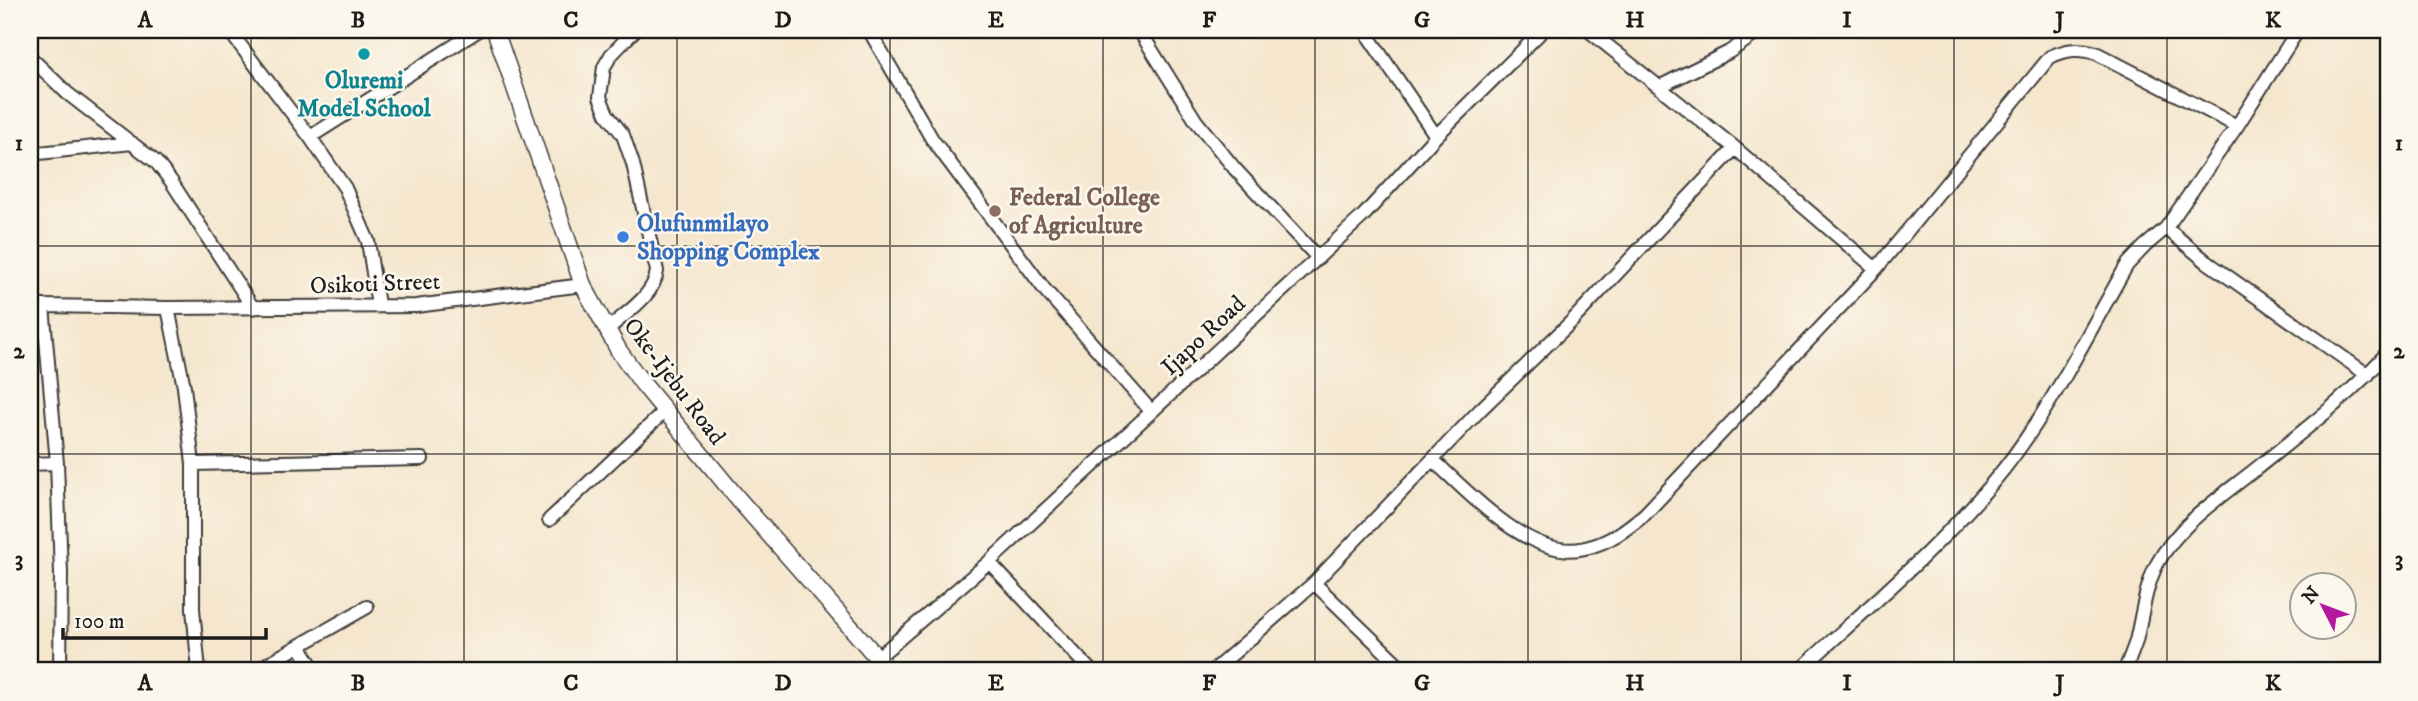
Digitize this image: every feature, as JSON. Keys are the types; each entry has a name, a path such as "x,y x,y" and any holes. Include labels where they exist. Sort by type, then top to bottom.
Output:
{"main road":[{"name":"Oke-Ijebu Road","path":"495,30 583,285 607,330 635,373 665,411 889,671"}],"street":[{"path":"310,137 479,30"},
{"path":"607,330 650,291 656,281 657,271 633,164 623,135 607,114 600,97 604,67 611,55 635,30"},
{"path":"869,30 932,139 1045,290 1151,411"},
{"path":"1139,30 1196,121 1234,169 1318,258"},
{"path":"1364,30 1436,136"},
{"name":"Ijapo Road","path":"877,658 989,562 1363,216 1436,136 1543,30"},
{"path":"1588,30 1661,86 1876,269"},
{"path":"1661,86 1729,52 1761,30"},
{"path":"1799,671 1951,530 2004,468 2042,413 2127,265 2166,228 2238,126 2298,30"},
{"path":"231,33 345,188 368,241 378,305"},
{"path":"1433,460 1495,516 1531,539 1559,549 1584,549 1619,535 1645,514 1876,269 2050,57 2079,48 2096,52 2238,126"},
{"path":"30,57 68,93 156,162 253,308"},
{"path":"30,154 132,143"},
{"path":"1213,671 1314,583 1480,410 1571,322 1735,148"},
{"path":"2166,228 2207,262 2368,375"},
{"name":"Osikoti Street","path":"36,307 416,306 583,285"},
{"path":"36,307 57,463 61,573 60,671"},
{"path":"168,308 184,387 193,464 193,609 199,671"},
{"path":"2125,671 2135,643 2144,601 2157,566 2171,543 2200,513 2323,415 2368,375 2388,352"},
{"path":"550,520 665,411"},
{"path":"193,464 422,459"},
{"path":"30,464 57,463"},
{"path":"989,562 1091,671"},
{"path":"1314,583 1405,671"},
{"path":"255,671 367,607"},
{"path":"300,647 315,671"}],"place":[{"name":"Oluremi Model School","path":"364,54"},
{"name":"Federal College of Agriculture","path":"995,211"},
{"name":"Olufunmilayo Shopping Complex","path":"623,237"}]}
